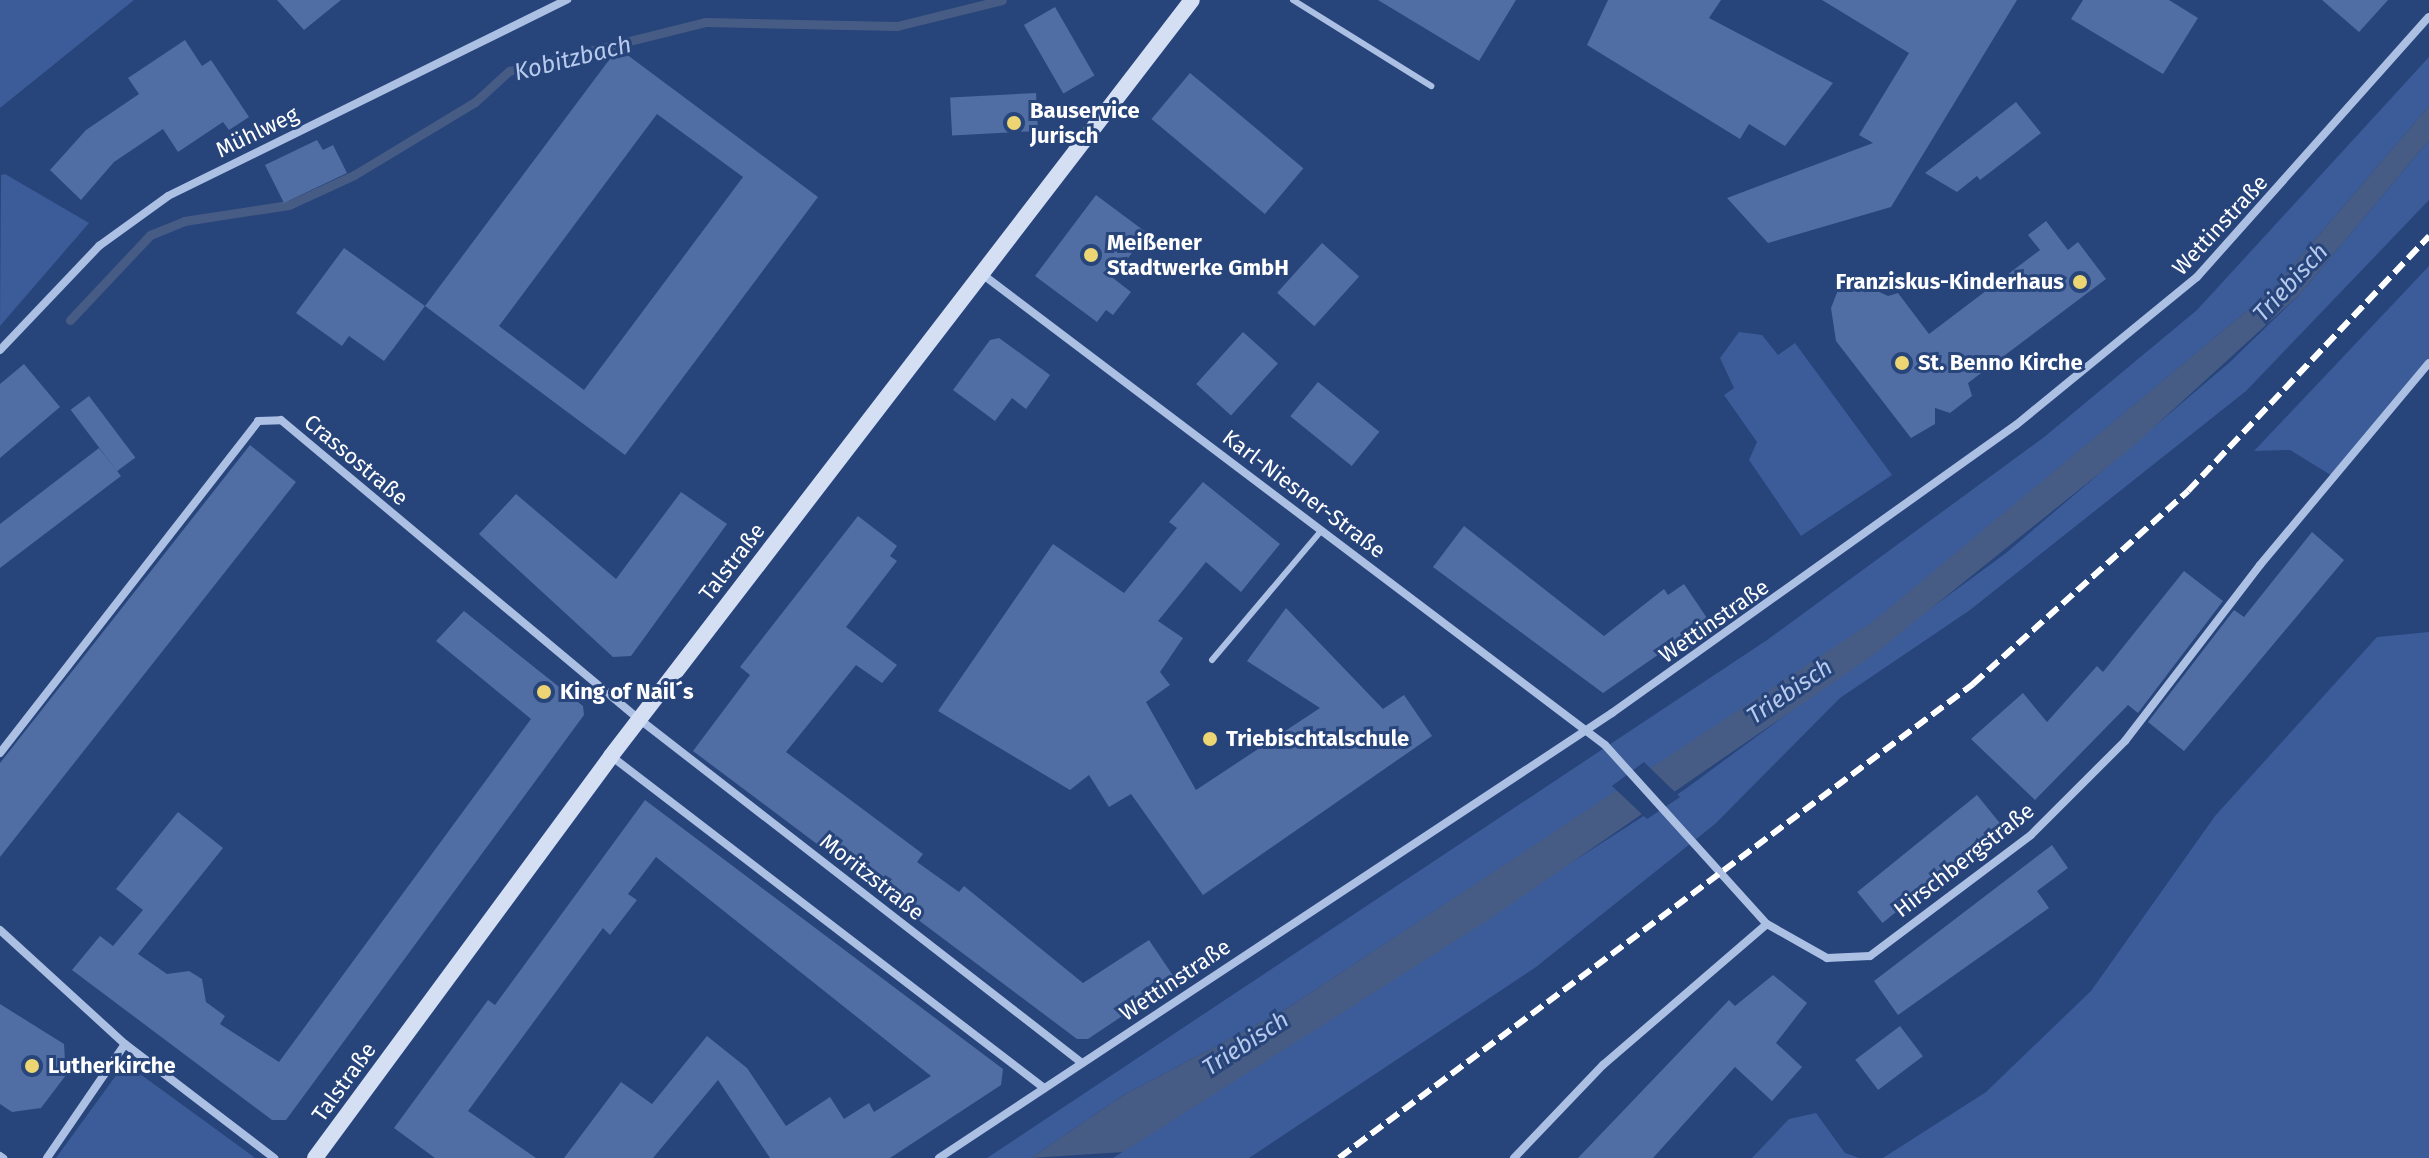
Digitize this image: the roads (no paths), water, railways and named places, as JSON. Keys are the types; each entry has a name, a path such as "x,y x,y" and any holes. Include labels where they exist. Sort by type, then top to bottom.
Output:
{"main road":[{"name":"Talstraße","path":"315,1158 611,756 1191,0"}],"street":[{"name":"Mühlweg","path":"0,350 99,246 168,196 567,0"},
{"name":"Wettinstraße","path":"939,1158 1820,570 2166,307 2429,17"},
{"name":"Karl-Niesner-Straße","path":"981,273 1605,745 1673,813 1767,924"},
{"name":"Hirschbergstraße","path":"1767,924 1827,958 1870,956 2031,835 2125,741 2429,363"},
{"name":"Crassostraße","path":"0,753 258,421 270,417 639,719"},
{"name":"Moritzstraße","path":"639,719 1082,1063"},
{"path":"611,756 1044,1088"},
{"path":"1514,1158 1603,1065 1767,924"},
{"path":"0,930 125,1044 274,1158"},
{"path":"47,1158 125,1044"}],"lane":[{"path":"1293,0 1431,86"},
{"path":"1212,660 1322,530"}],"water":[{"name":"Triebisch","path":"2429,106 2429,140 2300,294 2131,448 1873,655 1488,920 1123,1152 1031,1158 1122,1096 1286,1009 1875,620 2273,289"}],"waterway":[{"name":"Kobitzbach","path":"70,320 150,235 184,221 289,205 354,175 475,102 509,71 705,22 897,26 1002,0"}],"railway":[{"path":"1339,1158 1973,684 2188,491 2429,236"}],"place":[{"name":"Bauservice Jurisch","path":"1014,123"},
{"name":"Meißener Stadtwerke GmbH","path":"1091,255"},
{"name":"Franziskus-Kinderhaus","path":"2080,282"},
{"name":"St. Benno Kirche","path":"1902,363"},
{"name":"King of Nail´s","path":"544,692"},
{"name":"Triebischtalschule","path":"1210,739"},
{"name":"Lutherkirche","path":"32,1066"}]}
